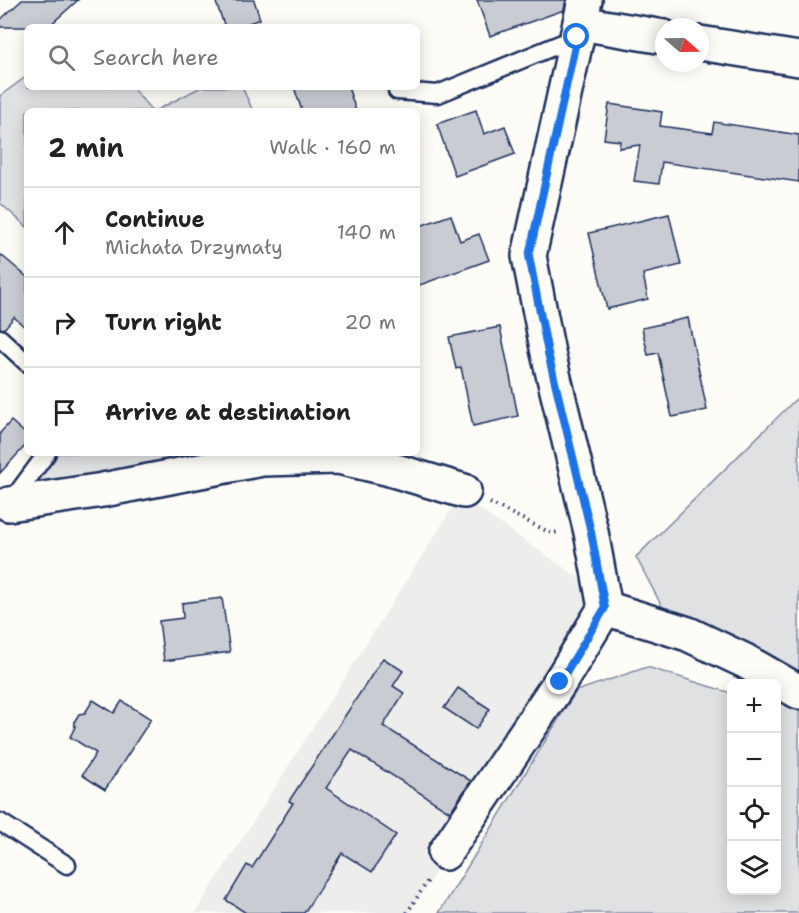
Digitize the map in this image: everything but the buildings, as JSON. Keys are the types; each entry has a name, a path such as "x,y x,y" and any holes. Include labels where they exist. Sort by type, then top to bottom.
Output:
{"street":[{"path":"446,853 560,682 605,608 591,532 548,353 529,256 581,20 655,35"},
{"path":"709,44 799,58"},
{"path":"4,511 262,459 338,457 386,468 464,491"},
{"path":"605,608 688,634 745,661 799,692"}],"lane":[{"path":"397,91 438,94 581,20"},
{"path":"0,338 24,360"},
{"path":"4,511 45,456"},
{"path":"0,822 67,865"}],"path":[{"path":"464,491 551,532 591,532"},
{"path":"407,913 446,853"}],"shaded area":[{"path":"24,78 24,90 134,90 150,108 24,108 24,224 0,203 0,96"},
{"path":"195,90 243,90 252,108 161,108"},
{"path":"799,396 799,913 439,913 576,691 647,667 727,692 727,895 781,895 781,679 768,679 667,616 636,557"},
{"path":"51,456 260,456 28,490"},
{"path":"460,496 595,589 560,682 409,913 195,913"}],"route":[{"path":"560,682 605,608 591,532 548,353 529,256 577,37"}]}
